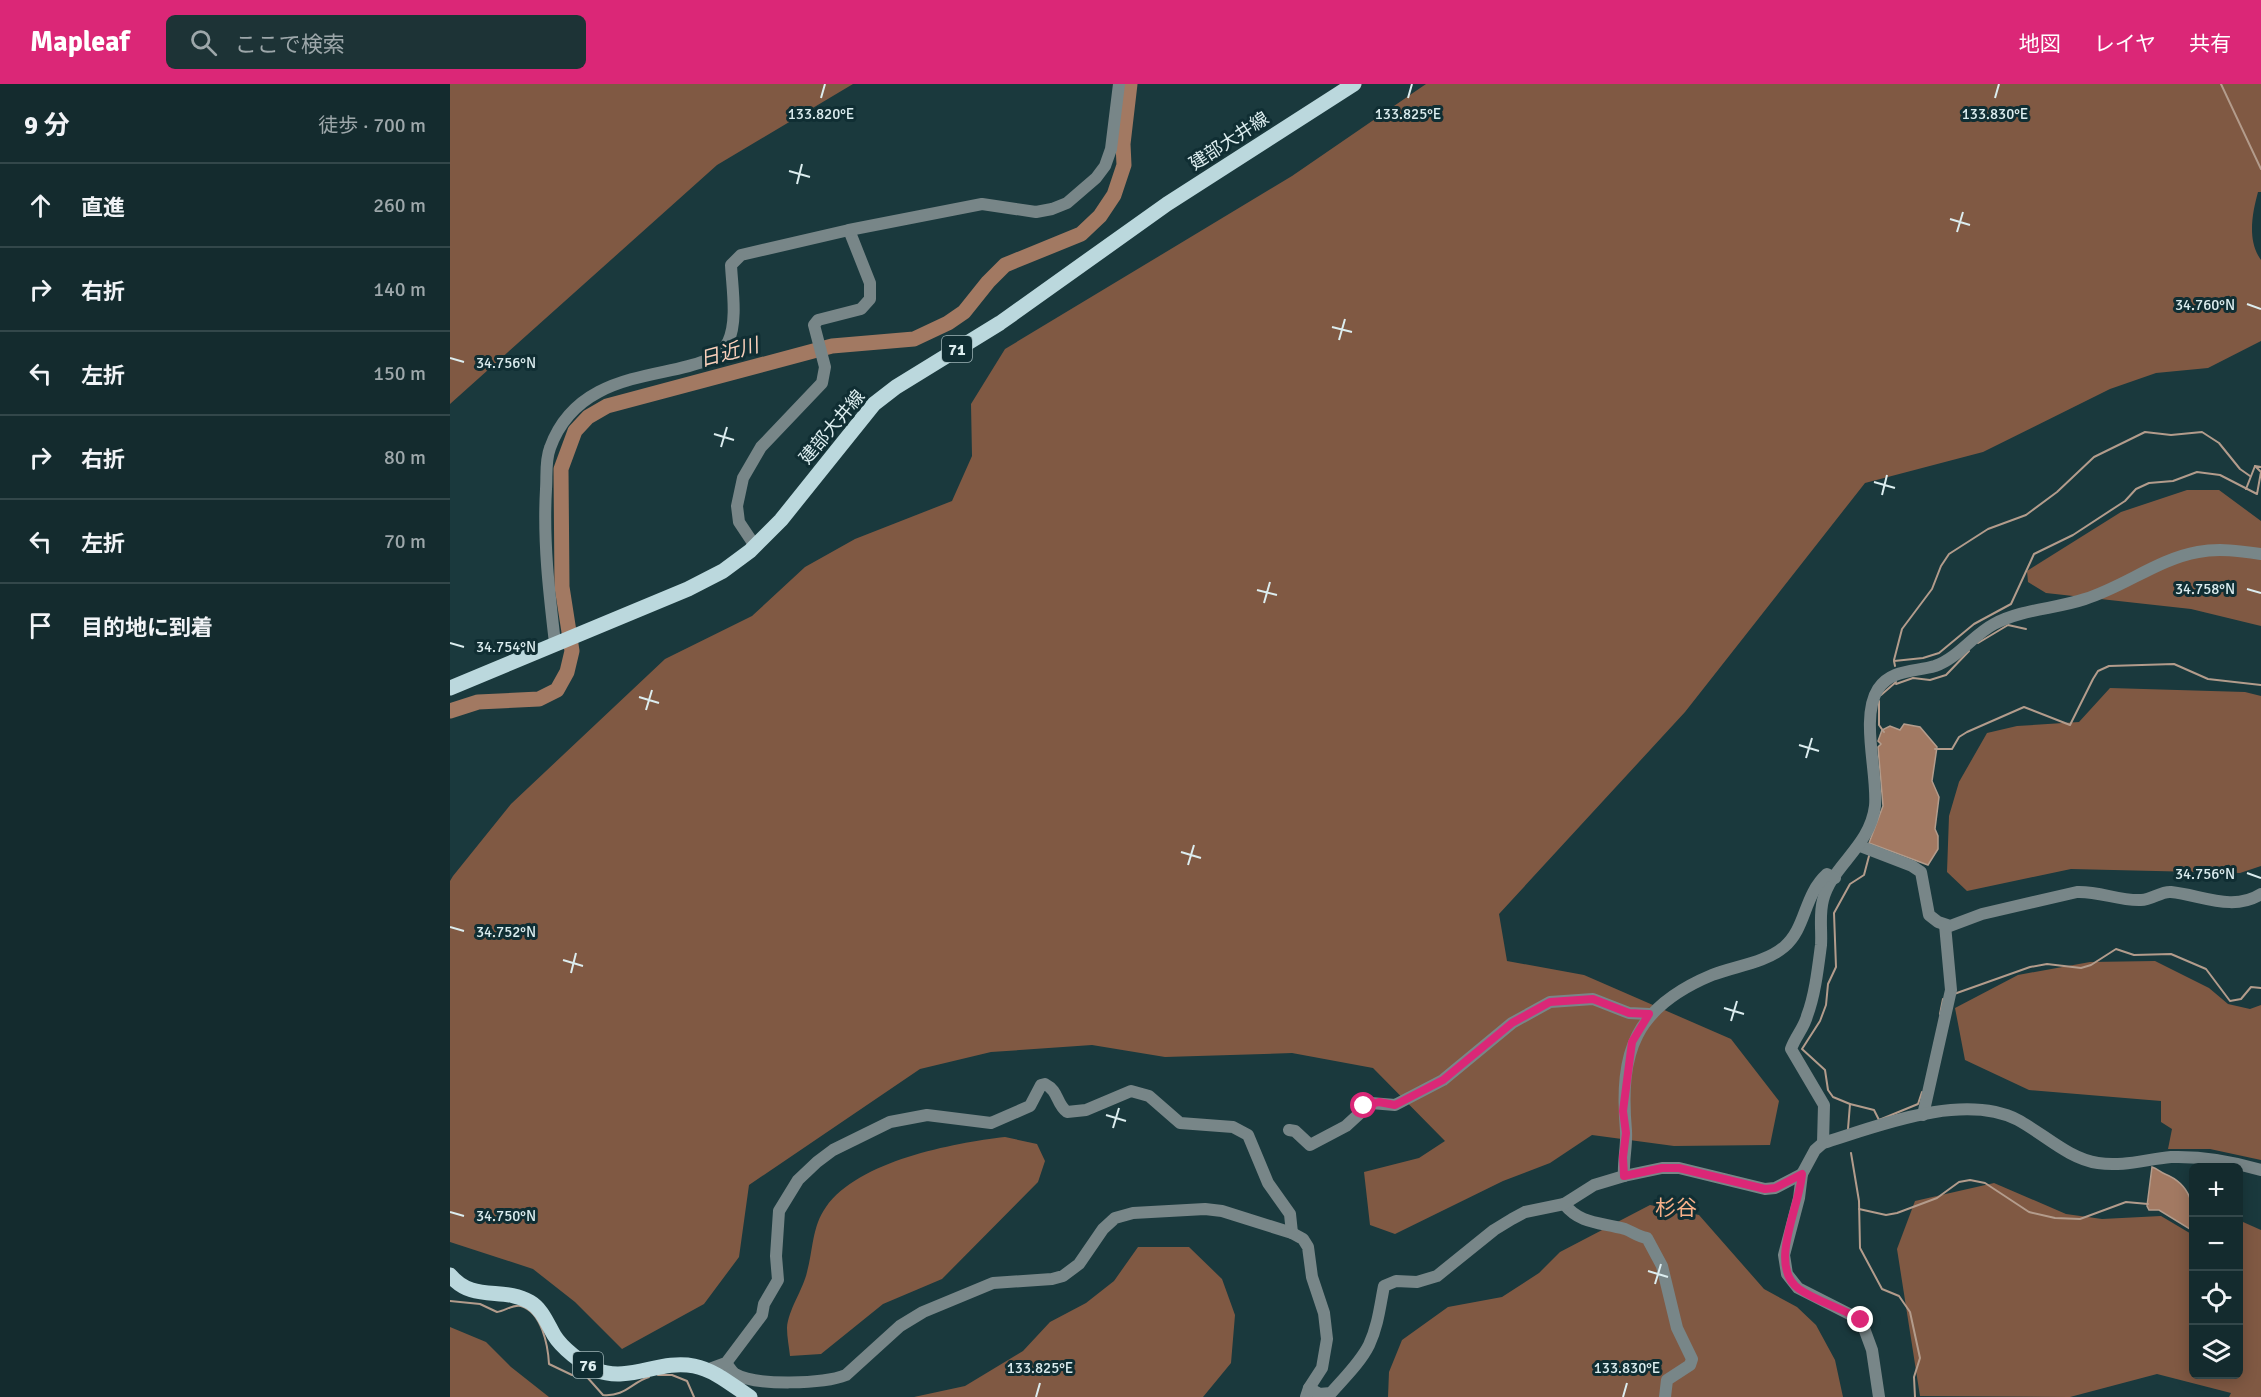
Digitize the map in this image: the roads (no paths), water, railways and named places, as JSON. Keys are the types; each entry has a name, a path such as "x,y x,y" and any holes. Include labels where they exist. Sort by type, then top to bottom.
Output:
{"main road":[{"name":"建部大井線","path":"450,688 688,590 723,571 755,546 781,520 874,404 896,387 999,323 1167,204 1354,84"},
{"name":"76","path":"450,1275 470,1291 530,1302 541,1312 555,1338 592,1368 623,1376 678,1364 707,1370 750,1397"}],"street":[{"path":"558,642 545,562 545,512 549,451 561,424 582,402 611,385 646,374 698,363 721,350 731,333 731,265 741,255 849,230 982,204 1036,212 1052,210 1067,203 1096,178 1105,166 1111,149 1119,84"},
{"path":"755,546 739,522 737,506 743,478 761,447 822,383 825,367 813,330 818,320 861,309 870,299 870,283 849,230"},
{"path":"1823,1143 1824,1105 1791,1048 1808,1017 1821,944 1823,898 1835,878 1868,849 1875,805 1870,754 1875,696 1884,683 1894,675 1935,666 1953,656 1993,624 2011,617 2085,599 2186,555 2225,550 2261,554"},
{"path":"1868,849 1921,872 1929,915 1950,926 1982,914 2077,892 2092,891 2142,900 2173,892 2238,902 2252,900 2261,894"},
{"path":"1624,1176 1623,1157 1626,1133 1623,1111 1632,1042 1649,1014 1667,1000 1707,977 1782,949 1796,936 1807,900 1820,881 1827,874 1835,878"},
{"path":"1923,1115 1951,990 1945,925"},
{"path":"1289,1130 1295,1131 1310,1145 1346,1126 1371,1103 1395,1105 1443,1080 1512,1023 1550,1002 1593,999 1629,1013 1649,1014"},
{"path":"707,1370 726,1363 747,1332 759,1320 764,1304 776,1288 779,1211 798,1180 817,1161 833,1150 890,1122 927,1115 991,1123 1030,1106 1041,1085 1046,1084 1057,1093 1060,1104 1067,1112 1086,1110 1131,1090 1149,1096 1180,1124 1233,1127 1242,1130 1248,1134 1252,1142 1268,1183 1290,1214 1292,1233"},
{"path":"1880,1397 1872,1350 1861,1320 1798,1288 1787,1274 1784,1255 1799,1198 1802,1174 1815,1150 1823,1143 1910,1116 1964,1110 2000,1113 2074,1155 2093,1162 2111,1165 2171,1157 2202,1157 2261,1170"},
{"path":"726,1363 737,1375 787,1383 837,1378 846,1375 900,1326 923,1312 993,1283 1052,1279 1063,1276 1079,1264 1102,1230 1115,1218 1133,1213 1205,1209 1222,1211 1292,1233 1303,1239 1308,1247 1312,1276 1324,1313 1327,1339 1322,1368 1308,1392 1331,1393 1369,1346 1381,1307 1384,1286 1389,1282 1417,1282 1437,1276 1512,1219 1525,1212 1564,1204 1594,1185 1662,1168 1679,1168 1765,1189 1775,1188 1802,1174"},
{"path":"1564,1204 1576,1217 1627,1230 1647,1238 1662,1266 1677,1328 1692,1359 1690,1365 1667,1380 1665,1397"}],"waterway":[{"name":"日近川","path":"450,711 478,702 539,699 557,690 567,672 572,651 562,587 561,469 575,431 588,417 607,406 832,346 914,339 948,323 964,312 1005,265 1081,234 1100,216 1114,195 1124,165 1123,144 1130,84"},
{"path":"2221,84 2261,169"},
{"path":"1894,660 1902,629 1932,589 1941,566 1949,554 1988,529 2026,515 2057,492 2094,457 2145,432 2171,435 2202,432 2219,443 2240,469 2250,476"},
{"path":"2246,489 2255,466"},
{"path":"1895,666 1894,661 1923,658 1939,653 1974,624 2011,604 2034,554 2073,535 2125,501 2136,489 2149,483 2173,481 2197,472 2220,475 2257,494 2261,472 2255,466 2261,467"},
{"path":"1978,643 2008,625 2026,629"},
{"path":"1896,684 1913,678 1930,680 1946,675 1969,651"},
{"path":"1935,749 1952,749 1959,737 1967,732 2024,707 2070,725 2098,671 2109,666 2174,664 2208,679 2261,685"},
{"path":"1881,695 1896,682"},
{"path":"1879,701 1879,725 1884,732"},
{"path":"1848,1129 1850,1104 1833,1097 1828,1090 1825,1070 1802,1049 1820,1021 1826,1005 1828,984 1836,967 1834,913 1850,884 1864,875 1869,856"},
{"path":"1954,994 2030,967 2047,964 2081,968 2091,965 2116,949 2134,955 2171,954 2206,969 2230,1001 2241,999 2251,987 2261,988"},
{"path":"1940,1014 1943,999"},
{"path":"1850,1104 1874,1110 1879,1120 1918,1104 1922,1092"},
{"path":"1851,1153 1859,1201 1860,1248 1882,1289 1899,1296 1910,1312 1920,1358 1914,1377 1915,1397"},
{"path":"1859,1209 1886,1215 1897,1213 1937,1198 1959,1182 1970,1180 1985,1183 2029,1212 2055,1218 2080,1219 2126,1202 2148,1204"},
{"path":"450,1301 480,1304 497,1312 518,1306 528,1309 539,1322 549,1364 572,1375 587,1377 603,1395 623,1392 649,1377"},
{"path":"658,1375 672,1375 687,1381 694,1397"}],"district":[{"name":"杉谷","path":"1676,1208"}]}
